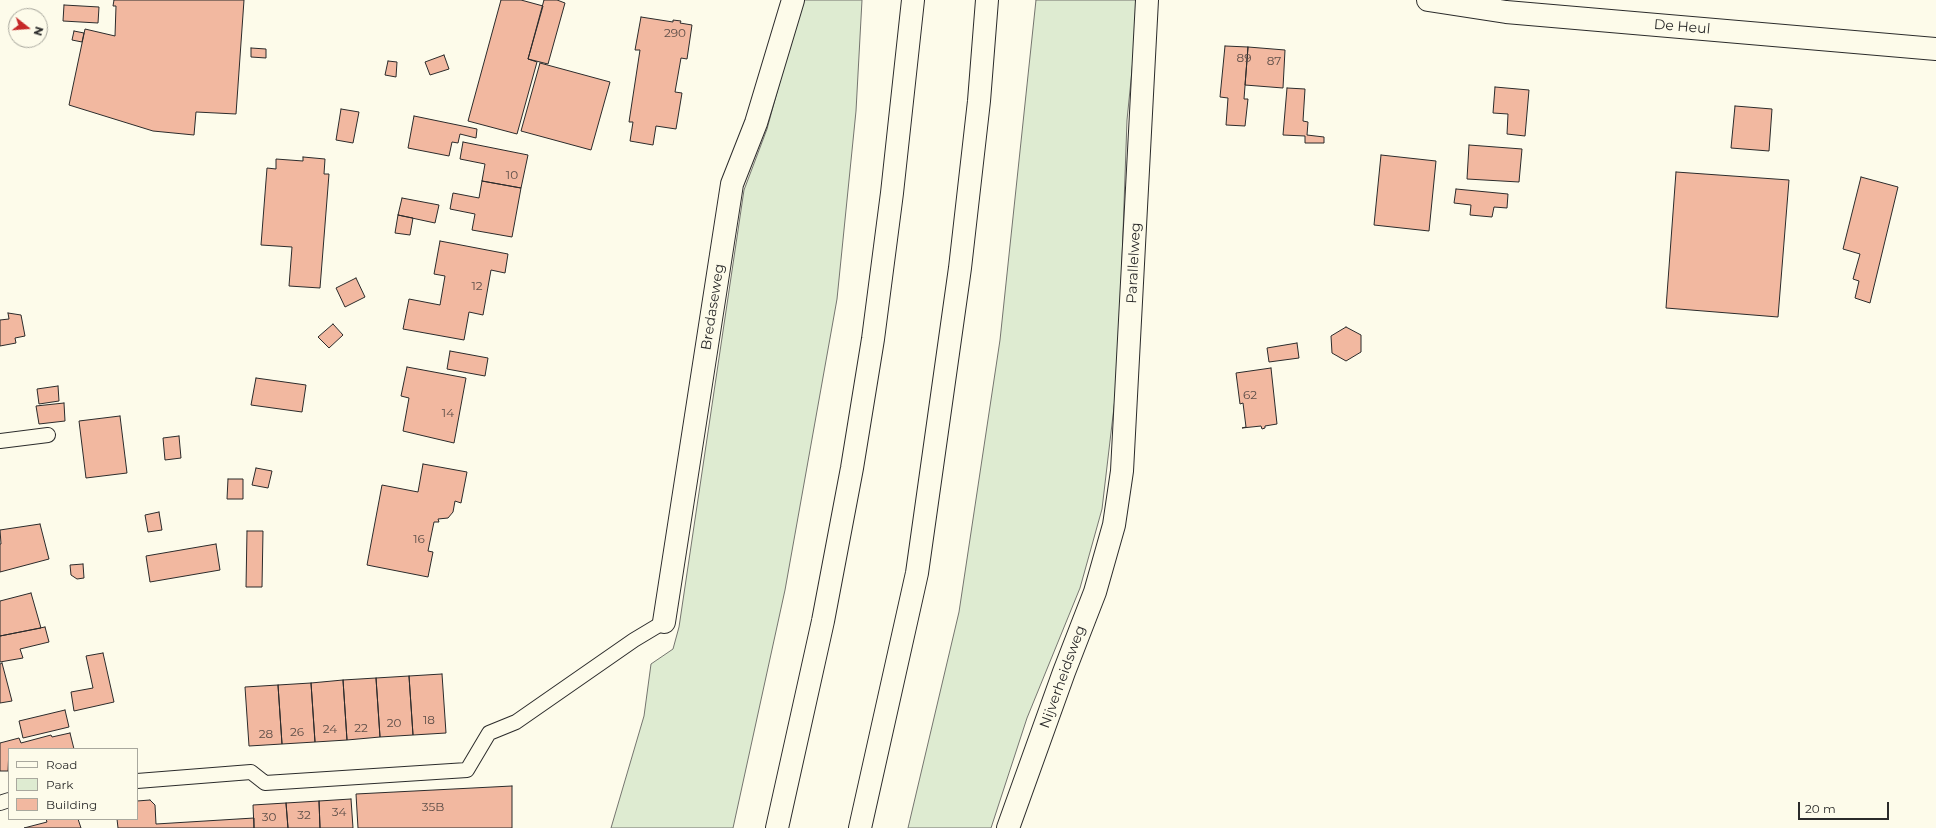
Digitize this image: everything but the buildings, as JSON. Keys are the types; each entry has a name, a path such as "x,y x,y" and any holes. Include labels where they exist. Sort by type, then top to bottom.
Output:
{"main road":[{"name":"Bredaseweg","path":"664,622 732,184 756,123 793,0"},
{"path":"777,828 823,621 852,468 873,338 892,193 913,0"},
{"path":"860,828 917,573 960,268 979,102 987,0"},
{"name":"Parallelweg","path":"1114,525 1122,471 1147,0"},
{"name":"De Heul","path":"1428,0 1506,12 1936,49"},
{"name":"Nijverheidsweg","path":"1008,828 1064,672 1095,592 1114,525"}],"lane":[{"path":"0,441 48,435"},
{"path":"138,781 251,772 265,783 467,770 489,733 516,722 634,640 664,622"}],"green space":[{"path":"802,0 862,0 856,111 837,299 785,590 733,828 611,828 644,716 651,664 673,649 679,627 744,190 767,129"},
{"path":"1036,0 1139,0 1127,120 1118,373 1102,509 1080,588 1027,718 991,828 908,828 959,612 1000,340"}]}
